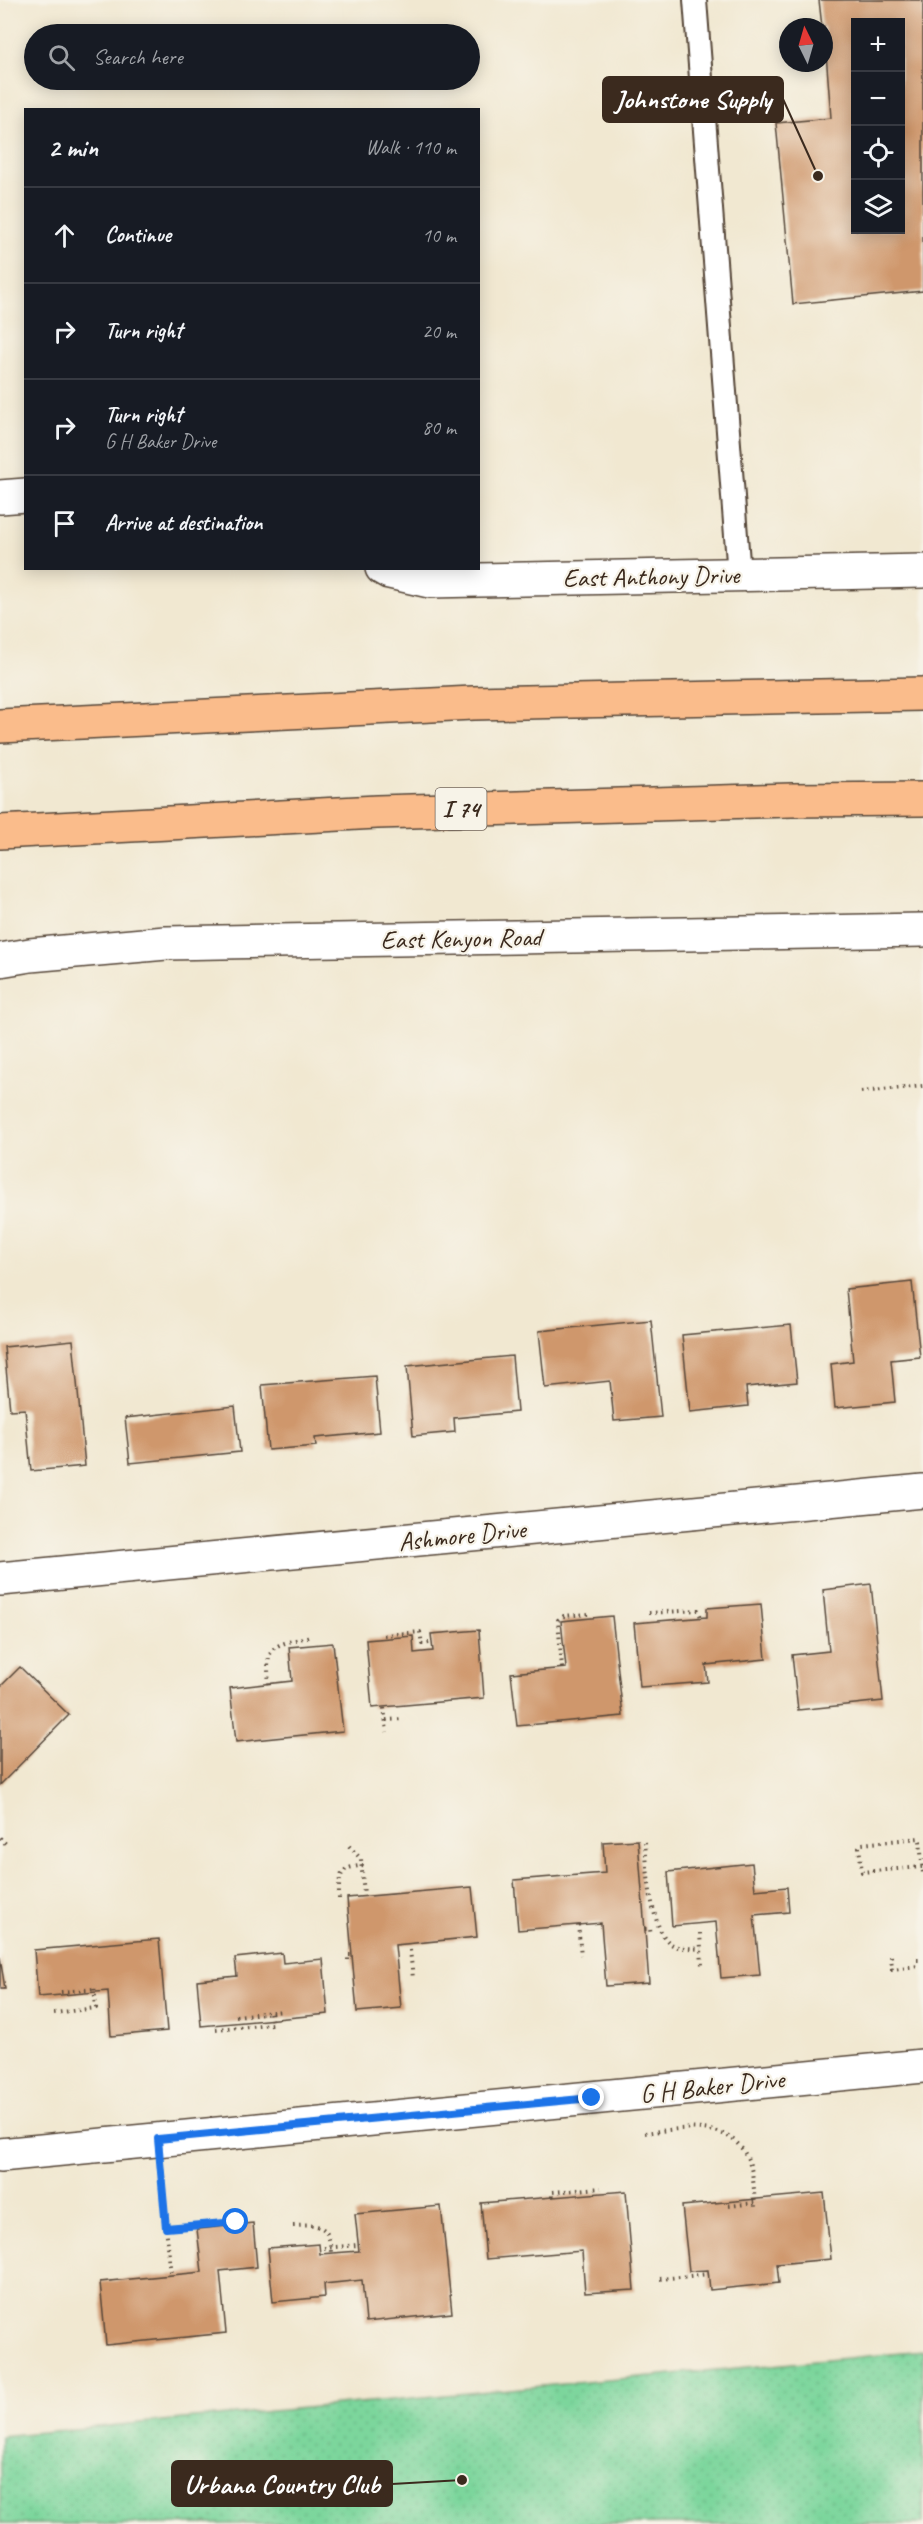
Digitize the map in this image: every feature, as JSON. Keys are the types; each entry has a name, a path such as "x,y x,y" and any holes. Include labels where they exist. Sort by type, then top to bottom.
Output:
{"highway":[{"path":"0,726 472,703 923,694"},
{"name":"I 74","path":"0,832 377,812 792,800 923,799"}],"street":[{"path":"0,497 24,495"},
{"name":"East Anthony Drive","path":"386,570 429,581 923,571"},
{"name":"East Kenyon Road","path":"0,960 30,955 166,943 923,930"},
{"name":"Ashmore Drive","path":"0,1579 923,1491"},
{"name":"G H Baker Drive","path":"0,2155 923,2066"}],"lane":[{"path":"695,0 739,575"}],"path":[{"path":"861,1092 923,1086"},
{"path":"649,1613 698,1610 701,1617"},
{"path":"562,1668 558,1620 564,1616 588,1614"},
{"path":"384,1635 420,1632 422,1644 430,1643"},
{"path":"269,1684 267,1663 270,1652 282,1644 310,1636"},
{"path":"384,1708 387,1732"},
{"path":"386,1720 403,1719"},
{"path":"0,1838 7,1845"},
{"path":"922,1867 862,1872 859,1847 862,1844 919,1838 923,1873"},
{"path":"645,1842 649,1890 659,1927 674,1946 701,1949"},
{"path":"349,1846 357,1853 365,1867 364,1895"},
{"path":"639,1851 646,1850"},
{"path":"339,1899 340,1879 343,1871 349,1868 365,1867"},
{"path":"578,1924 581,1956"},
{"path":"645,1929 650,1929 651,1936"},
{"path":"700,1934 702,1965"},
{"path":"410,1950 413,1978"},
{"path":"348,1960 348,1955 352,1955"},
{"path":"891,1956 892,1969 918,1966"},
{"path":"917,1960 923,1960"},
{"path":"54,2013 96,2008 94,1987 61,1992"},
{"path":"216,2029 272,2024 273,2011"},
{"path":"236,2016 283,2011"},
{"path":"645,2133 703,2129 723,2133 742,2146 751,2167 755,2205 729,2206"},
{"path":"158,2139 171,2276"},
{"path":"552,2197 552,2192 602,2188"},
{"path":"166,2228 236,2222"},
{"path":"293,2226 316,2225 323,2228 328,2233 331,2253"},
{"path":"324,2248 358,2245"},
{"path":"660,2279 708,2274"}],"green space":[{"path":"923,2351 923,2524 0,2524 0,2436"}],"building":[{"path":"819,0 923,0 923,291 793,304 776,123 831,118 827,72 833,72 833,18 821,18"},
{"path":"912,1282 920,1357 891,1360 895,1402 835,1408 831,1364 853,1361 846,1289"},
{"path":"651,1320 661,1417 614,1421 610,1381 545,1388 539,1331"},
{"path":"791,1325 797,1382 746,1387 748,1406 690,1412 682,1335"},
{"path":"73,1340 85,1466 31,1471 25,1409 10,1410 4,1347"},
{"path":"512,1356 517,1412 454,1418 455,1432 413,1436 407,1366"},
{"path":"375,1376 380,1432 315,1438 316,1446 268,1450 262,1385"},
{"path":"235,1406 240,1452 130,1463 125,1418"},
{"path":"871,1584 883,1701 798,1710 792,1655 829,1651 823,1590"},
{"path":"761,1604 766,1659 706,1665 708,1682 640,1687 634,1623 707,1617 707,1608"},
{"path":"612,1616 623,1716 517,1726 511,1673 566,1668 561,1621"},
{"path":"479,1630 484,1698 372,1708 366,1640 413,1636 414,1653 433,1651 431,1634"},
{"path":"333,1643 343,1731 236,1742 230,1688 292,1681 289,1647"},
{"path":"20,1667 69,1715 0,1785 0,1687"},
{"path":"638,1840 649,1983 606,1986 601,1923 518,1930 514,1880 605,1873 603,1842"},
{"path":"752,1863 755,1890 787,1887 789,1912 754,1915 760,1975 721,1978 716,1922 672,1926 668,1872"},
{"path":"472,1887 477,1937 395,1945 401,2008 357,2012 347,1898"},
{"path":"159,1939 167,2031 111,2036 108,1991 38,1997 34,1950"},
{"path":"282,1953 283,1963 323,1959 328,2014 201,2026 197,1980 237,1976 235,1958"},
{"path":"0,1957 5,1989 0,1989"},
{"path":"626,2191 634,2290 585,2293 582,2251 486,2259 481,2203"},
{"path":"824,2193 831,2259 777,2264 779,2283 710,2290 708,2270 689,2271 682,2206"},
{"path":"441,2206 452,2313 366,2322 362,2280 324,2284 325,2297 273,2302 268,2248 319,2244 320,2254 359,2251 355,2214"},
{"path":"253,2223 257,2267 220,2271 226,2333 106,2345 100,2282 202,2272 197,2229"}],"place":[{"name":"Johnstone Supply","path":"818,176"},
{"name":"Urbana Country Club","path":"462,2480"}],"route":[{"path":"236,2222 166,2228 158,2139 592,2098"}]}
